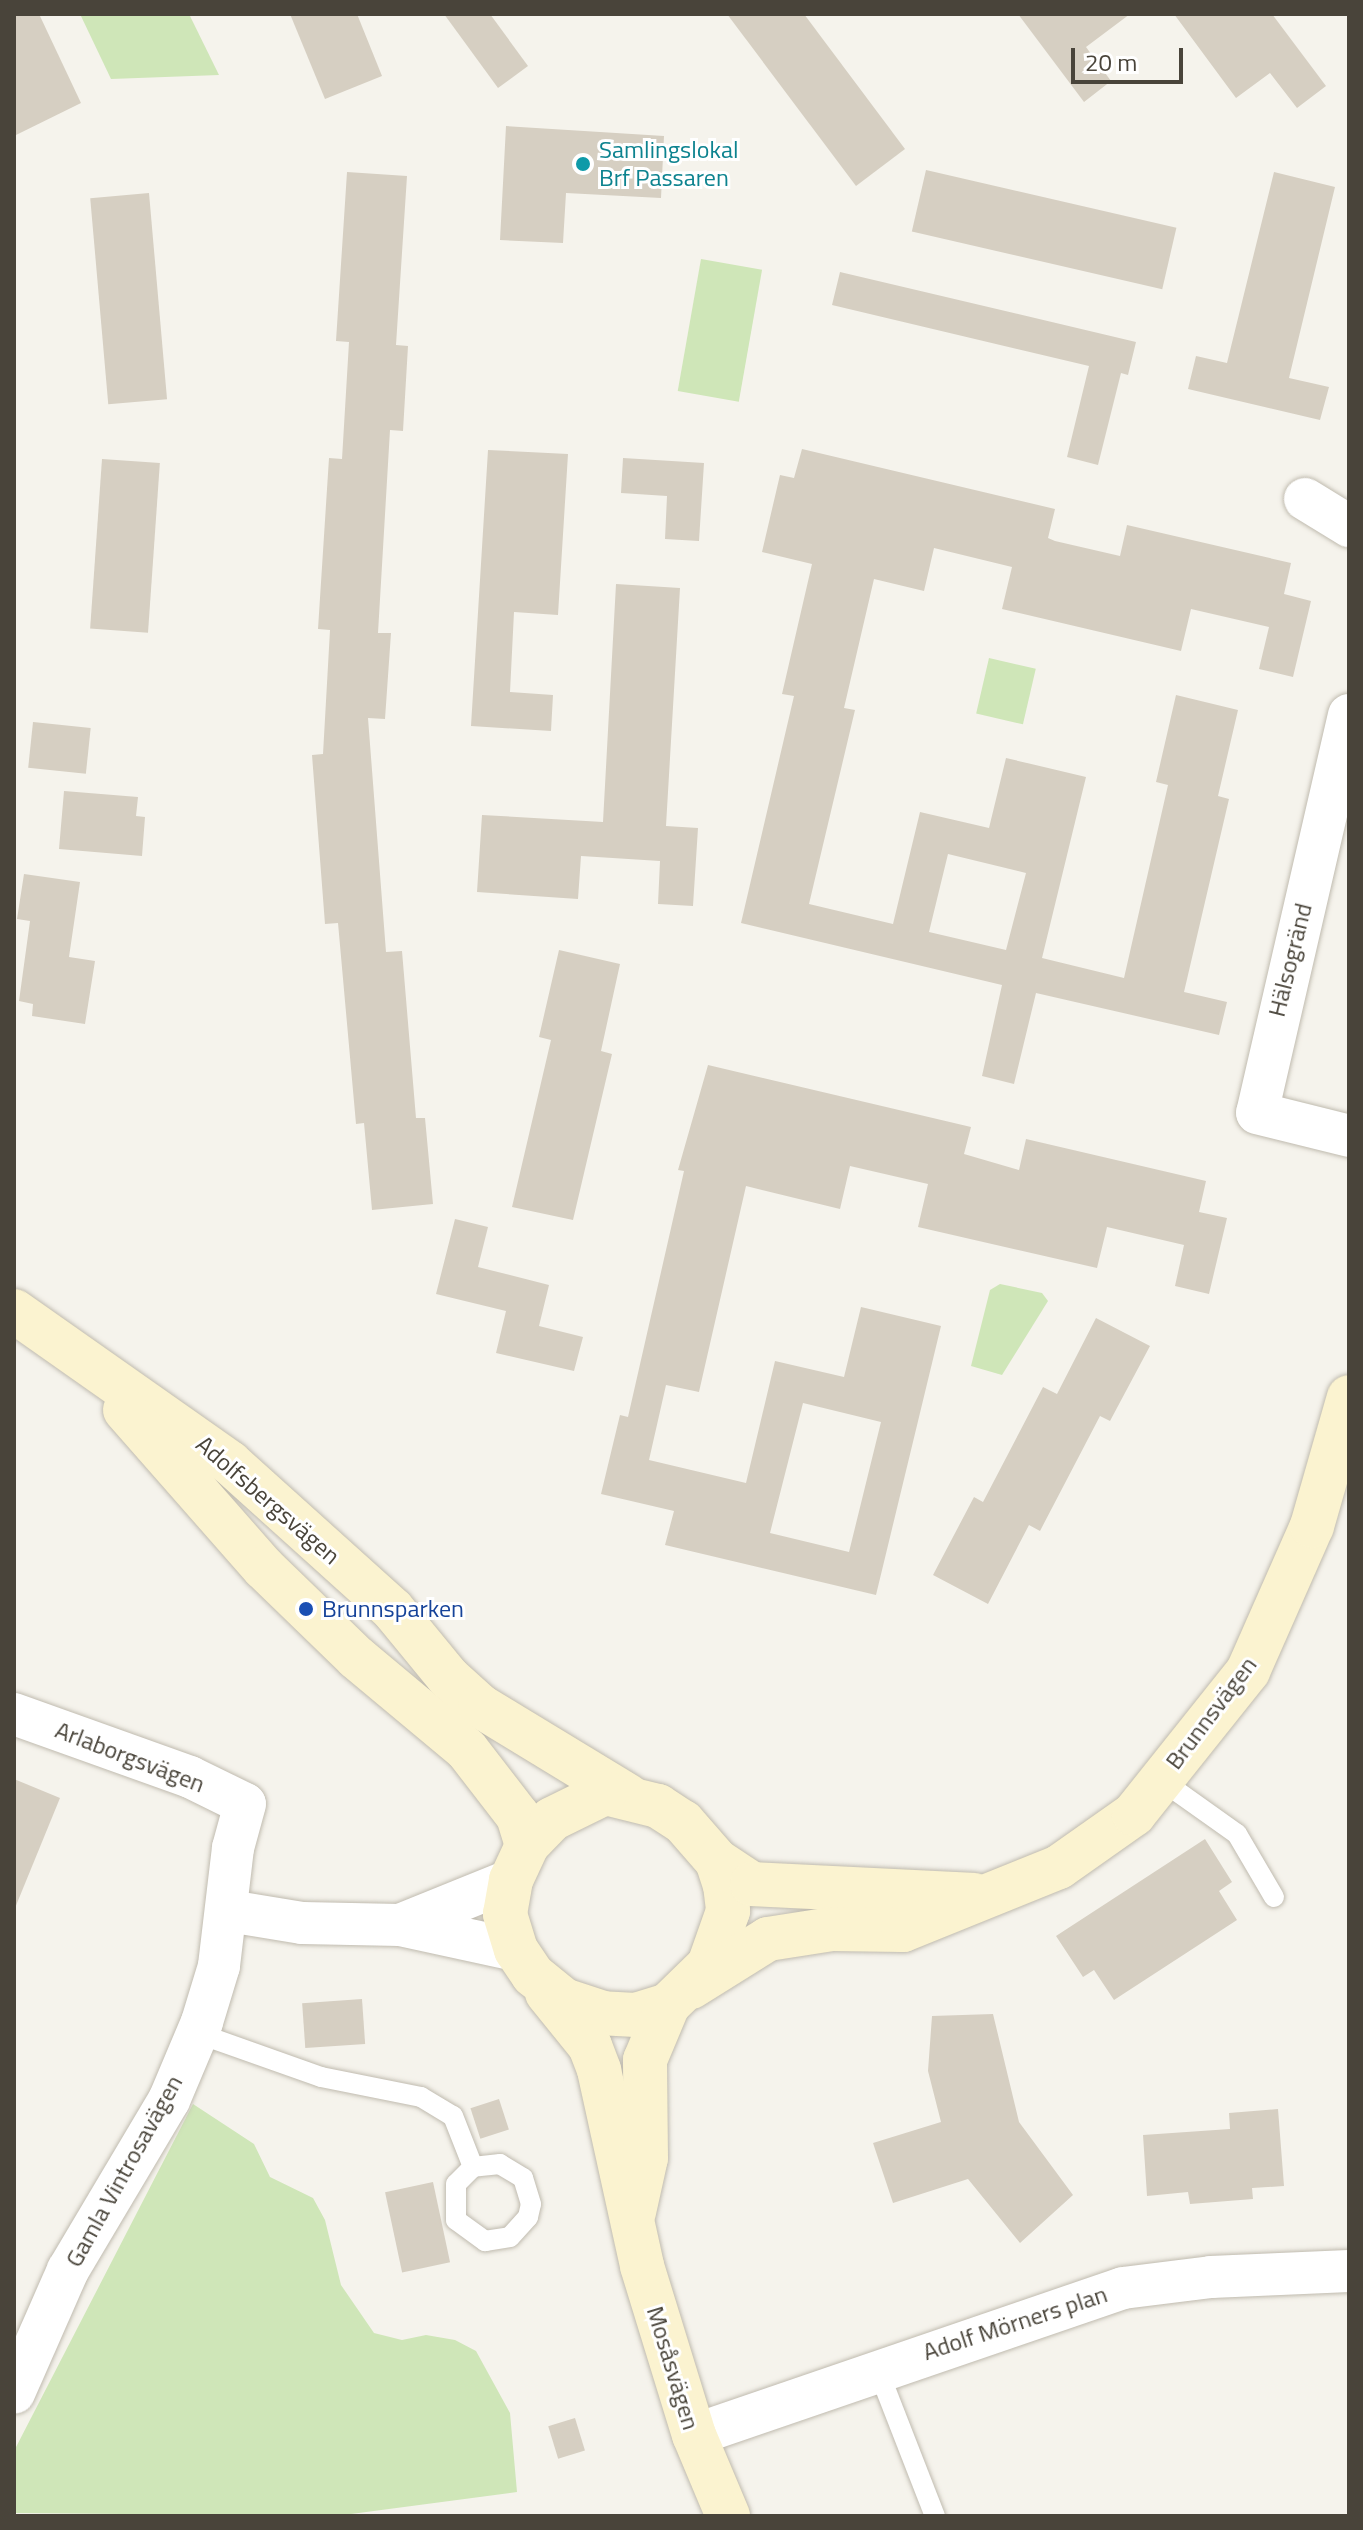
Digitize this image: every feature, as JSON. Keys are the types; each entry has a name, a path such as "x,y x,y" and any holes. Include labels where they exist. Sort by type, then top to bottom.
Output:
{"main road":[{"name":"Adolfsbergsvägen","path":"14,1311 83,1364 230,1463 393,1610 448,1677 480,1706 628,1796"},
{"name":"Adolfsbergsvägen","path":"83,1364 264,1568 357,1658 467,1750 518,1816 519,1862"},
{"name":"Brunnsvägen","path":"680,1996 768,1939 832,1929 903,1930 1059,1867 1134,1814 1248,1671 1306,1541 1344,1442 1349,1397"},
{"path":"605,1793 628,1796 683,1822 717,1861 728,1911 709,1965 680,1996 636,2015 603,2013 564,2000 525,1962 505,1914 519,1862 552,1819 581,1802 605,1793"},
{"name":"Brunnsvägen","path":"717,1861 752,1884 984,1896"},
{"name":"Mosåsvägen","path":"525,1962 590,2046 633,2215 642,2266 694,2435 728,2516"},
{"name":"Mosåsvägen","path":"633,2215 646,2158 645,2060 680,1996"}],"street":[{"path":"1305,499 1349,526"},
{"name":"Hälsogränd","path":"1349,715 1257,1113 1349,1136"},
{"name":"Arlaborgsvägen","path":"14,1714 190,1777 245,1804"},
{"name":"Gamla Vintrosavägen","path":"14,2393 68,2270 162,2113 197,2033 219,1966 229,1911 233,1848 245,1804"},
{"path":"400,1925 519,1862"},
{"path":"229,1911 302,1923 400,1925 525,1962"},
{"name":"Adolf Mörners plan","path":"694,2435 1123,2288 1211,2277 1349,2271"}],"lane":[{"path":"1161,1780 1237,1834 1274,1897"},
{"path":"197,2033 321,2077 421,2097 453,2116 473,2167"},
{"path":"878,2370 935,2516"}],"green space":[{"path":"80,14 189,14 219,75 111,79"},
{"path":"701,259 762,270 739,402 678,391"},
{"path":"989,658 1036,669 1023,724 976,714"},
{"path":"1000,1284 1042,1293 1048,1301 1002,1375 971,1366 990,1290"},
{"path":"193,2104 254,2144 270,2177 313,2198 325,2220 341,2285 374,2333 402,2340 426,2335 455,2340 476,2351 510,2413 517,2492 336,2516 14,2513 14,2451"}],"building":[{"path":"14,14 39,14 81,103 14,136"},
{"path":"290,14 357,14 382,76 325,99"},
{"path":"444,14 490,14 528,66 498,88"},
{"path":"727,14 804,14 905,149 856,186"},
{"path":"1018,14 1130,14 1086,47 1111,81 1084,102"},
{"path":"1174,14 1272,14 1326,86 1297,108 1270,73 1236,98"},
{"name":"Samlingslokal Brf Passaren","path":"506,126 664,136 661,198 566,193 563,243 500,240"},
{"path":"926,170 1176,228 1162,289 912,231"},
{"path":"347,172 407,176 396,345 408,346 403,431 390,430 378,633 391,633 385,719 368,718 386,952 402,951 416,1118 425,1118 433,1204 372,1210 364,1123 356,1124 338,923 325,924 312,755 323,754 330,630 318,629 329,458 342,459 349,342 336,341"},
{"path":"1274,172 1335,187 1289,378 1329,387 1320,420 1188,389 1196,356 1227,363"},
{"path":"149,193 167,399 108,404 90,198"},
{"path":"840,272 1136,342 1128,375 1121,373 1098,465 1067,457 1089,366 832,305"},
{"path":"802,449 1055,509 1048,538 1055,541 1120,556 1127,525 1291,563 1284,594 1311,601 1293,677 1259,669 1269,627 1191,609 1181,651 1002,609 1012,567 934,548 924,591 874,579 844,708 855,710 809,904 893,924 920,812 989,828 1006,758 1086,777 1042,958 1124,978 1168,785 1156,782 1176,695 1238,710 1218,796 1229,799 1184,992 1227,1002 1219,1035 1036,993 1014,1084 982,1076 1002,985 741,923 794,696 782,694 812,564 762,552 780,475 794,478","holes":["948,854 1026,873 1006,950 929,932"]},
{"path":"488,450 568,454 558,615 514,612 510,692 553,695 551,731 471,726"},
{"path":"623,458 704,463 699,541 665,539 667,496 621,493"},
{"path":"102,459 160,463 148,633 90,629"},
{"path":"616,584 680,588 666,826 698,828 693,906 658,904 660,861 581,856 578,899 477,892 482,815 603,822"},
{"path":"33,722 91,728 86,774 28,768"},
{"path":"64,791 138,797 136,816 145,817 142,856 59,849"},
{"path":"24,874 80,882 69,957 95,961 85,1024 32,1016 33,1004 19,1001 30,921 17,919"},
{"path":"559,950 620,964 601,1051 612,1054 573,1220 512,1207 551,1040 539,1037"},
{"path":"708,1065 971,1127 964,1154 1019,1170 1026,1139 1206,1181 1199,1212 1227,1218 1209,1294 1175,1286 1184,1245 1107,1227 1097,1268 918,1227 928,1184 850,1166 840,1209 746,1186 699,1392 666,1385 649,1460 746,1483 775,1361 844,1377 861,1307 941,1326 876,1595 665,1545 674,1511 601,1494 620,1415 628,1417 684,1171 678,1170","holes":["803,1403 881,1422 849,1552 770,1533"]},
{"path":"455,1219 488,1227 478,1267 549,1285 539,1326 583,1337 574,1371 496,1353 506,1311 436,1294"},
{"path":"1096,1318 1150,1346 1110,1421 1100,1416 1040,1531 1029,1525 988,1604 933,1575 974,1497 983,1502 1043,1387 1057,1394"},
{"path":"14,1779 60,1798 15,1908 14,1908"},
{"path":"1205,1839 1232,1882 1219,1891 1237,1920 1114,2000 1094,1970 1083,1977 1056,1936"},
{"path":"362,1999 365,2044 305,2048 302,2003"},
{"path":"993,2014 1019,2122 1073,2195 1020,2243 968,2179 893,2203 873,2143 941,2122 928,2071 932,2016"},
{"path":"499,2099 509,2129 480,2139 470,2108"},
{"path":"1278,2109 1284,2186 1252,2188 1253,2199 1190,2204 1188,2192 1147,2196 1143,2135 1230,2129 1229,2113"},
{"path":"433,2182 450,2262 402,2272 385,2192"},
{"path":"575,2418 585,2451 558,2459 548,2426"}],"place":[{"name":"Samlingslokal Brf Passaren","path":"583,164"},
{"name":"Brunnsparken","path":"306,1609"}]}
